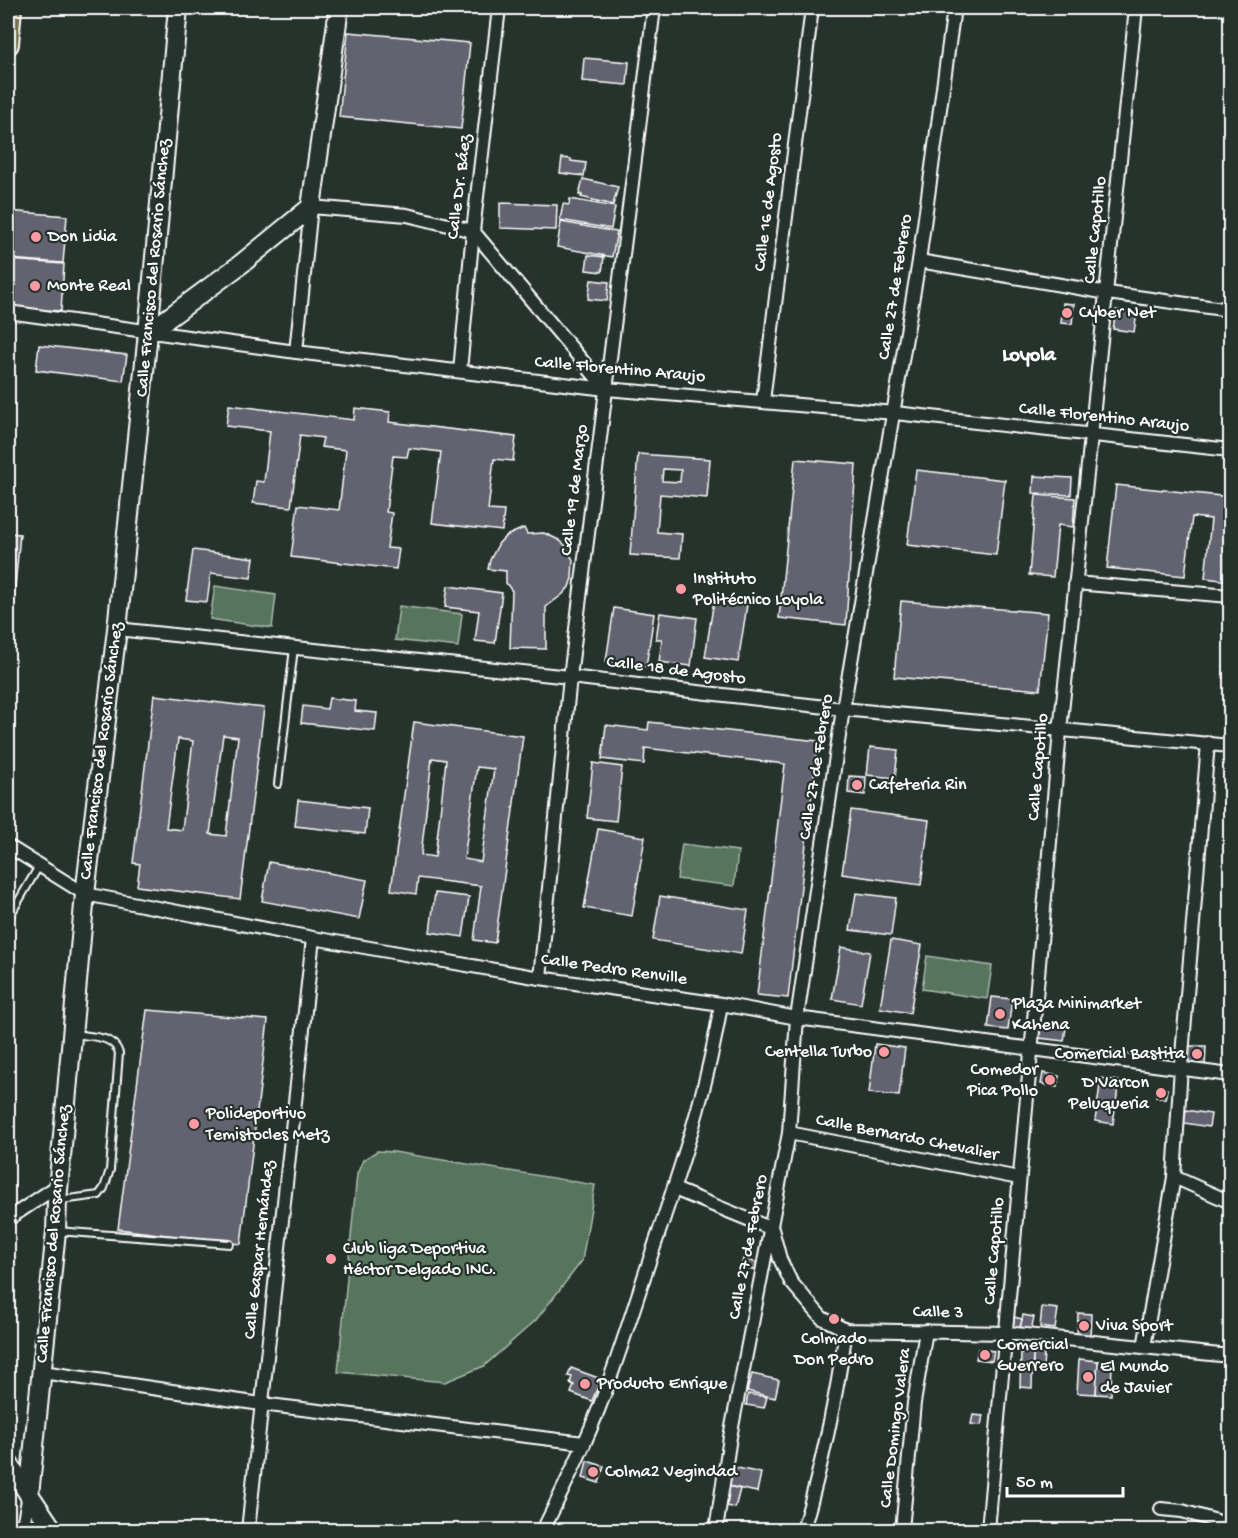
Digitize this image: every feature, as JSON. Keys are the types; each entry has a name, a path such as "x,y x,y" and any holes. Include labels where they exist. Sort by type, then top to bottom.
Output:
{"main road":[{"path":"8,44 11,8"}],"street":[{"name":"Calle Francisco del Rosario Sánchez","path":"29,1495 56,1231 85,894 117,629 148,333 178,8"},
{"path":"296,352 311,207 339,8"},
{"name":"Calle Dr. Báez","path":"460,371 473,231 499,8"},
{"name":"Calle 19 de Marzo","path":"540,978 570,677 654,8"},
{"name":"Calle 16 de Agosto","path":"763,401 812,8"},
{"name":"Calle 27 de Febrero","path":"716,1530 730,1437 789,1133 797,1018 843,709 919,261 954,8"},
{"name":"Calle Capotillo","path":"988,1530 1060,730 1090,435 1108,293 1136,8"},
{"path":"148,333 241,264 311,207 407,216 473,231 606,389"},
{"path":"919,261 1108,293 1230,310"},
{"name":"Calle Florentino Araujo","path":"8,312 148,333 606,389 895,413 1230,450"},
{"path":"1075,583 1230,596"},
{"name":"Calle 18 de Agosto","path":"117,629 570,677 843,709 1230,746"},
{"path":"1144,1347 1174,1177 1208,744"},
{"name":"Calle Pedro Renville","path":"8,846 85,894 312,938 540,978 721,1004 797,1018 1230,1075"},
{"name":"Calle Gaspar Hernández","path":"248,1530 312,938"},
{"path":"543,1530 585,1443 607,1386 674,1189 687,1148 721,1004"},
{"name":"Calle Bernardo Chevalier","path":"789,1133 1019,1178"},
{"path":"1174,1177 1230,1202"},
{"path":"674,1189 772,1229"},
{"path":"8,1219 58,1193"},
{"name":"Calle 3","path":"772,1229 780,1259 791,1282 822,1318 846,1330 1006,1333 1230,1356"},
{"path":"803,1530 822,1466 837,1396 846,1330"},
{"name":"Calle Domingo Valera","path":"902,1530 914,1403 926,1331"},
{"path":"42,1372 261,1404 585,1443"},
{"path":"8,1463 53,1530"},
{"path":"22,1530 29,1495"},
{"path":"1161,1509 1182,1511 1230,1525"}],"lane":[{"path":"278,784 294,648"},
{"path":"8,919 39,866"},
{"path":"58,1193 99,1195 110,1170 119,1053 117,1045 108,1039 72,1034"},
{"path":"56,1231 230,1244"}],"green space":[{"path":"215,586 276,595 272,628 210,619"},
{"path":"399,606 462,614 458,647 395,640"},
{"path":"682,844 738,851 734,886 677,879"},
{"path":"927,956 992,966 987,999 922,989"},
{"path":"377,1151 595,1185 582,1261 536,1320 484,1366 445,1382 338,1372 357,1174 363,1160"}],"building":[{"path":"348,32 470,43 461,129 339,117"},
{"path":"584,58 629,62 627,85 582,81"},
{"path":"562,158 586,163 584,176 560,173"},
{"path":"583,179 618,187 613,205 581,197 582,195 579,195"},
{"path":"570,199 615,207 611,229 560,220 563,204 569,205"},
{"path":"500,203 557,205 556,230 500,228"},
{"name":"Don Lidia","path":"8,211 67,216 63,263 8,259"},
{"path":"561,222 617,232 612,257 557,247"},
{"path":"588,255 604,257 602,272 586,270"},
{"name":"Monte Real","path":"8,260 64,264 61,311 8,308"},
{"path":"591,280 609,282 607,301 588,299"},
{"name":"Cyber Net","path":"1063,303 1074,304 1072,324 1061,323"},
{"path":"1116,310 1137,313 1134,332 1113,329"},
{"path":"39,345 127,355 123,381 36,370"},
{"path":"229,405 354,420 355,408 390,412 389,422 516,437 513,461 494,459 488,510 504,511 502,531 432,523 441,452 409,448 407,457 393,456 386,512 392,513 387,548 399,549 396,569 291,557 298,505 339,510 346,450 321,447 323,438 300,435 291,507 253,503 256,481 264,482 270,431 226,426"},
{"path":"638,454 710,459 707,498 660,494 657,532 682,534 680,558 630,555","holes":["663,469 681,470 680,482 662,481"]},
{"path":"795,459 856,464 846,625 779,618"},
{"path":"916,470 1005,480 996,555 907,545"},
{"path":"1034,476 1072,478 1071,495 1033,493"},
{"path":"1116,485 1230,497 1230,581 1205,578 1211,519 1192,517 1185,576 1107,568"},
{"path":"1036,495 1075,498 1073,527 1058,525 1053,577 1029,575"},
{"path":"524,528 527,534 544,533 559,540 565,545 573,560 569,587 546,607 546,649 510,648 512,591 506,583 506,571 488,569 499,543 506,536"},
{"path":"8,533 20,534 8,661"},
{"path":"193,550 254,558 251,578 211,573 207,602 186,600"},
{"path":"448,586 502,593 495,643 475,641 479,611 445,607"},
{"path":"714,600 747,605 738,662 705,657"},
{"path":"901,601 1048,613 1040,690 894,677"},
{"path":"614,608 654,614 646,667 606,661"},
{"path":"660,613 697,618 691,666 659,662 662,639 656,639"},
{"path":"154,695 264,708 240,899 137,886 140,864 133,863","holes":["223,735 238,737 226,836 210,834","178,739 193,741 182,830 166,828"]},
{"path":"329,698 356,701 355,711 377,713 375,731 301,723 303,706 327,709"},
{"path":"414,722 523,736 495,943 474,940 481,886 418,878 416,894 391,890","holes":["432,758 446,760 435,857 421,855","477,767 494,769 481,862 464,859"]},
{"path":"649,722 818,741 788,998 757,995 785,764 645,748 644,764 602,759 606,725 648,730"},
{"path":"870,747 898,750 895,778 867,775"},
{"path":"593,763 622,767 616,821 587,818"},
{"name":"Cafeteria Rin","path":"849,776 866,777 865,795 848,793"},
{"path":"298,800 368,808 365,834 295,826"},
{"path":"851,810 929,820 921,885 842,874"},
{"path":"598,829 645,837 632,916 584,908"},
{"path":"269,862 367,880 359,919 262,901"},
{"path":"435,893 469,897 463,937 430,932"},
{"path":"856,893 896,898 891,935 850,930"},
{"path":"660,896 748,910 741,954 653,940"},
{"path":"891,940 922,945 910,1013 880,1008"},
{"path":"841,947 870,952 861,1004 832,999"},
{"name":"Plaza Minimarket Kahena","path":"992,997 1012,999 1008,1030 988,1028"},
{"name":"Polideportivo Temistocles Metz","path":"147,1010 268,1020 241,1244 118,1229"},
{"path":"1041,1025 1066,1028 1064,1041 1039,1038"},
{"path":"875,1044 905,1048 899,1096 869,1093"},
{"name":"Comercial Bastita","path":"1188,1046 1206,1046 1205,1067 1193,1067 1188,1061"},
{"name":"Comedor Pica Pollo","path":"1043,1073 1059,1076 1057,1087 1041,1084"},
{"path":"1101,1078 1119,1081 1113,1124 1095,1121"},
{"name":"D'Varcon Peluqueria","path":"1158,1088 1167,1089 1165,1099 1156,1097"},
{"path":"1186,1110 1211,1114 1209,1127 1184,1123"},
{"path":"743,1259 758,1263 756,1271 741,1267"},
{"path":"1042,1307 1058,1309 1055,1329 1040,1327"},
{"name":"Viva Sport","path":"1078,1313 1091,1314 1090,1338 1077,1338"},
{"path":"1023,1315 1034,1317 1031,1331 1020,1328"},
{"path":"1014,1317 1022,1319 1020,1328 1012,1327"},
{"name":"Comercial Guerrero","path":"978,1349 994,1351 992,1361 976,1359"},
{"path":"1021,1352 1033,1353 1032,1388 1020,1387"},
{"path":"1033,1353 1044,1353 1043,1367 1033,1366"},
{"name":"El Mundo de Javier","path":"1079,1359 1098,1361 1096,1394 1077,1393"},
{"path":"1098,1361 1112,1361 1111,1395 1096,1394"},
{"name":"Producto Enrique","path":"571,1368 601,1379 592,1401 571,1393 574,1385 570,1383 572,1377 568,1376"},
{"path":"752,1374 779,1380 775,1398 747,1391"},
{"path":"748,1394 767,1397 764,1408 746,1405"},
{"path":"973,1415 983,1416 981,1425 971,1424"},
{"name":"Colma2 Vegindad","path":"587,1461 604,1466 599,1483 583,1478"},
{"path":"733,1467 761,1473 757,1492 728,1486"},
{"path":"728,1486 740,1489 735,1508 724,1505"}],"place":[{"name":"Don Lidia","path":"36,237"},
{"name":"Monte Real","path":"35,286"},
{"name":"Cyber Net","path":"1067,313"},
{"name":"Instituto Politécnico Loyola","path":"681,589"},
{"name":"Cafeteria Rin","path":"857,785"},
{"name":"Plaza Minimarket Kahena","path":"1000,1014"},
{"name":"Centella Turbo","path":"884,1052"},
{"name":"Comercial Bastita","path":"1197,1054"},
{"name":"Comedor Pica Pollo","path":"1050,1080"},
{"name":"D'Varcon Peluqueria","path":"1161,1093"},
{"name":"Polideportivo Temistocles Metz","path":"194,1124"},
{"name":"Club liga Deportiva Héctor Delgado INC.","path":"331,1259"},
{"name":"Colmado Don Pedro","path":"834,1319"},
{"name":"Viva Sport","path":"1084,1326"},
{"name":"Comercial Guerrero","path":"985,1355"},
{"name":"El Mundo de Javier","path":"1088,1377"},
{"name":"Producto Enrique","path":"585,1384"},
{"name":"Colma2 Vegindad","path":"593,1472"}],"district":[{"name":"Loyola","path":"1029,356"}]}
